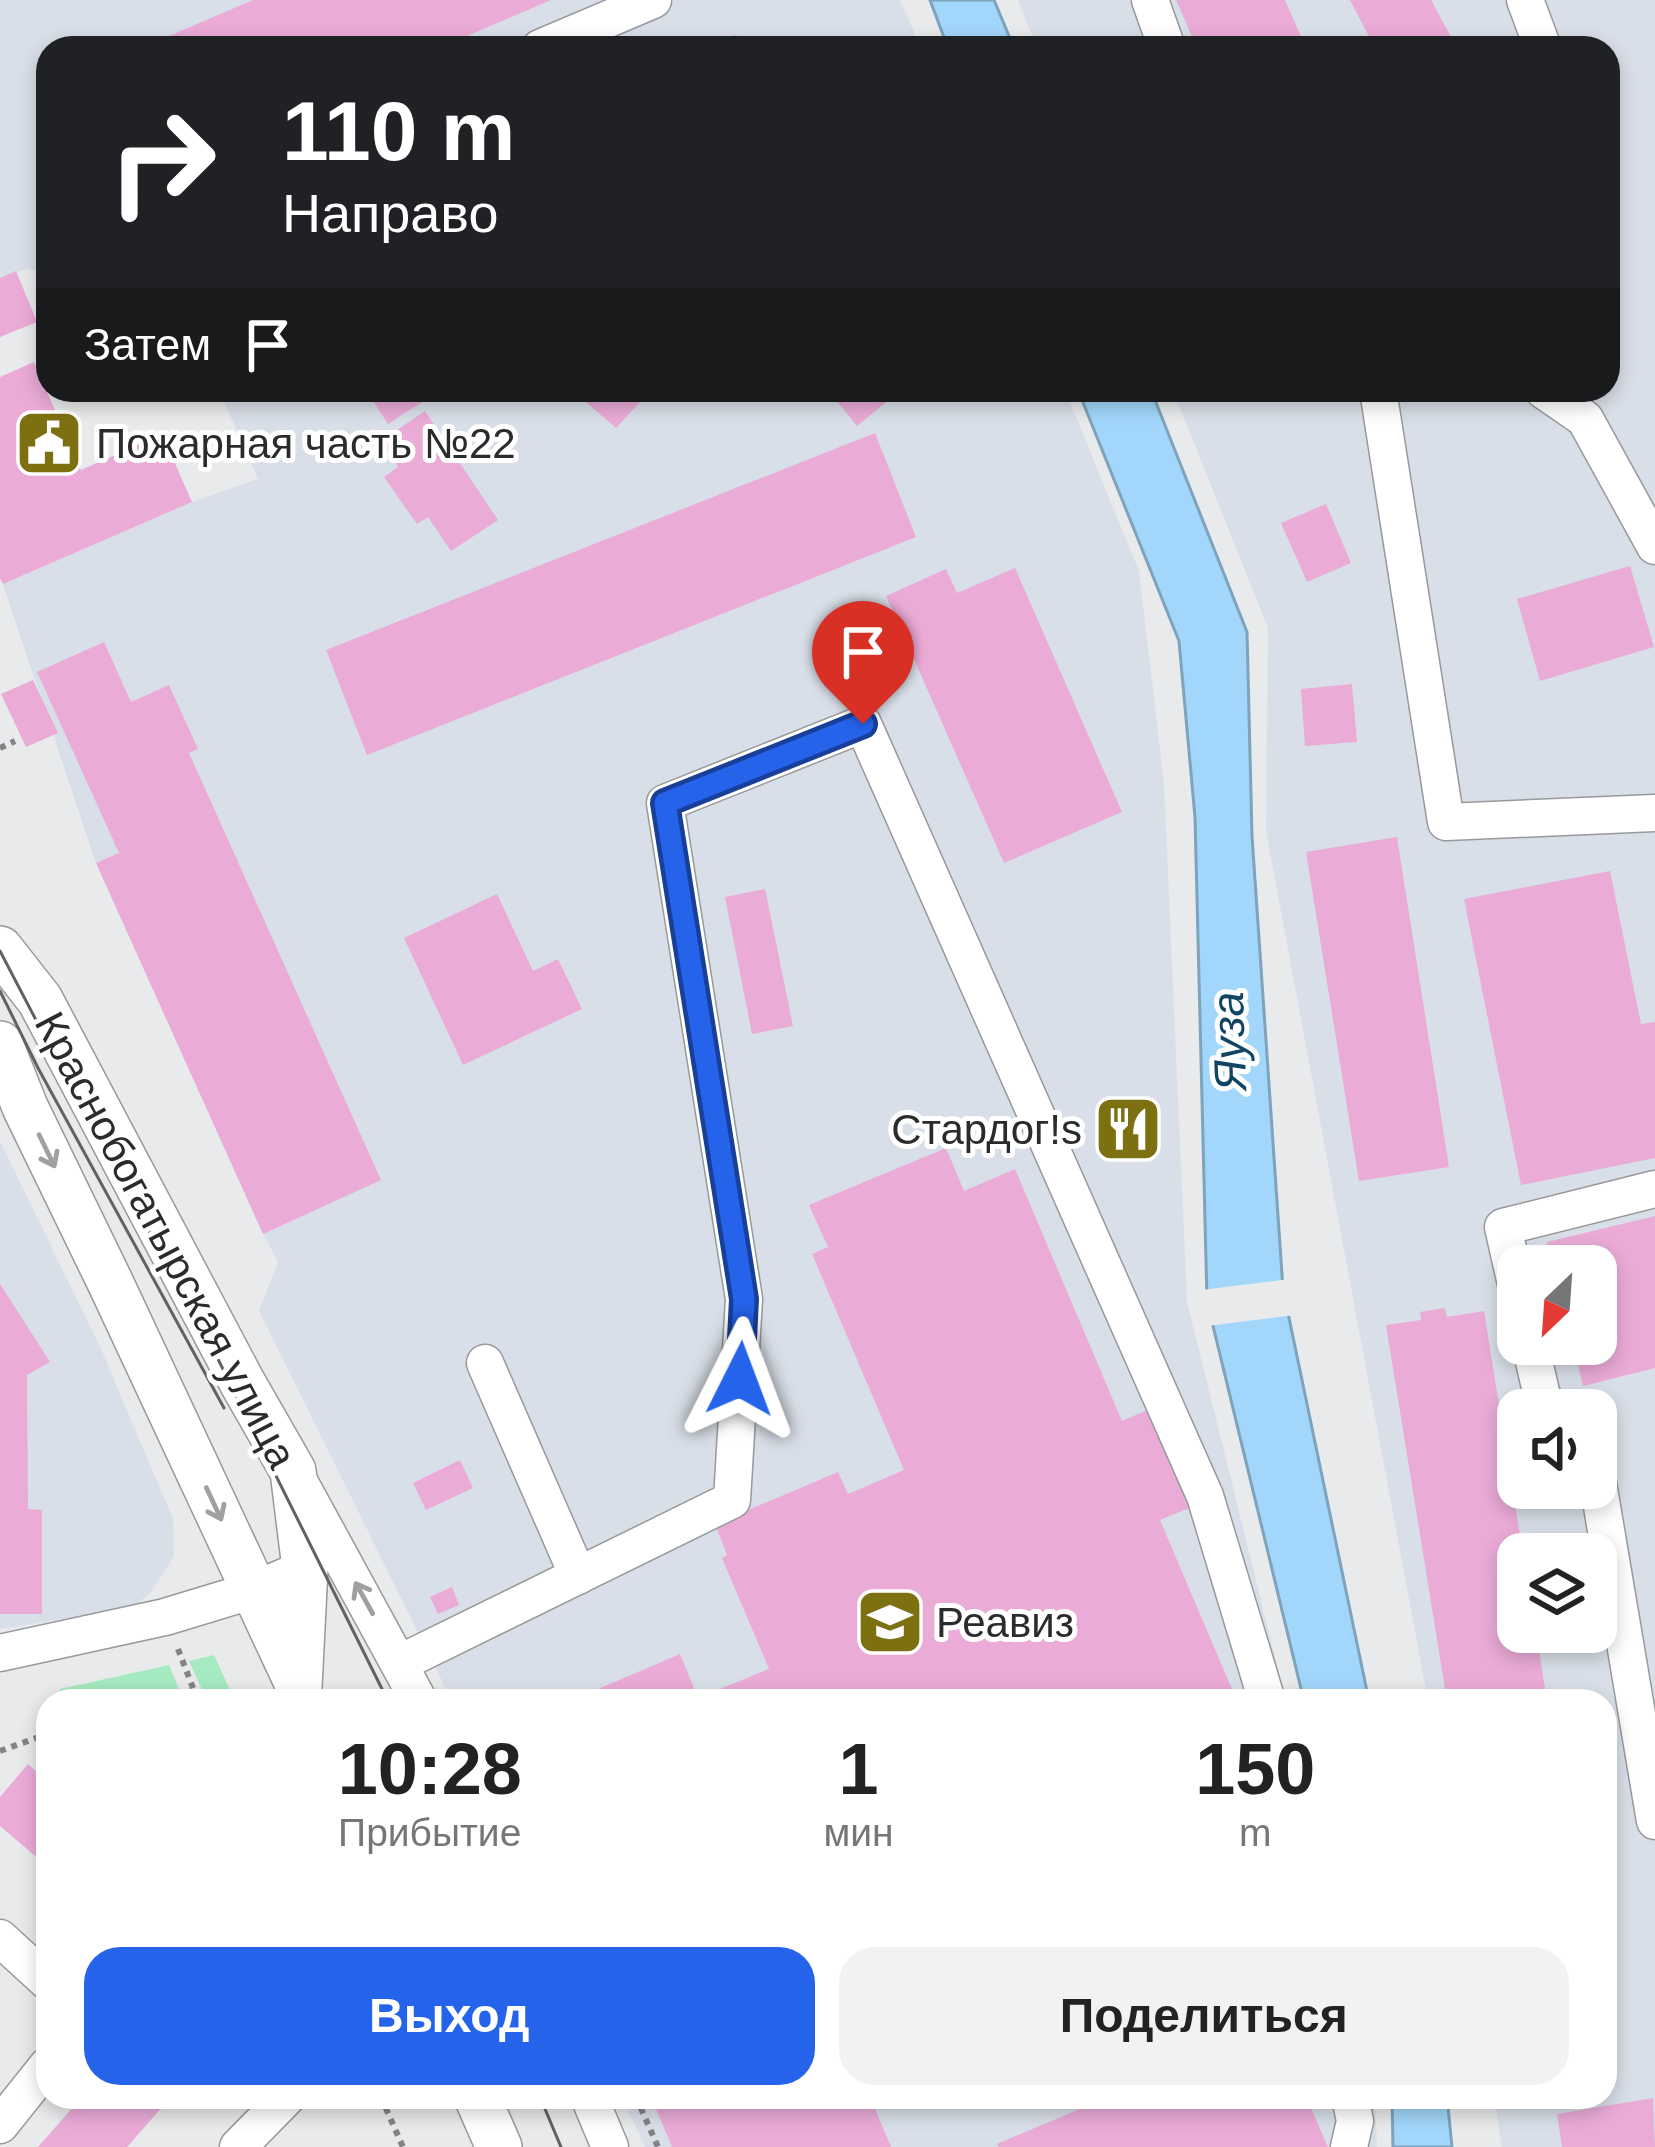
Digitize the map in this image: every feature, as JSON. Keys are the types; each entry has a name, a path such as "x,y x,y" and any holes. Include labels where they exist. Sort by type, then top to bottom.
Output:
{"main road":[{"name":"Краснобогатырская улица","path":"0,949 40,1000 293,1471 305,1568 302,1689"},
{"name":"Краснобогатырская улица","path":"0,1044 25,1107 300,1689"},
{"path":"482,2109 499,2147"}],"street":[{"path":"568,36 653,0"},
{"path":"1150,0 1163,36"},
{"path":"1526,0 1539,36"},
{"path":"1380,402 1446,822 1655,813"},
{"path":"1561,402 1585,418 1655,546"},
{"path":"400,1663 732,1500 744,1299 665,803 863,724 1205,1496 1263,1689"},
{"path":"1507,1245 1503,1227 1655,1189"},
{"path":"484,1364 578,1576"},
{"path":"293,1471 413,1689"},
{"path":"1602,1509 1655,1821"},
{"path":"0,1653 165,1617 254,1590 305,1568"},
{"path":"0,1938 36,1971"},
{"path":"0,2125 36,2080"},
{"path":"238,2147 275,2109"},
{"path":"594,2109 610,2147"},
{"path":"1349,2147 1352,2109"}],"path":[{"path":"0,748 15,742"},
{"path":"165,1617 194,1689"},
{"path":"0,1751 36,1738"},
{"path":"386,2109 403,2147"},
{"path":"641,2109 658,2147"}],"shaded area":[{"path":"0,0 900,0 916,36 36,36 36,272 29,268 0,278"},
{"path":"1018,0 1655,0 1655,2147 1502,2147 1496,2109 1617,2109 1617,1689 1426,1689 1266,831 1268,628 1178,402 1620,402 1620,36 1032,36"},
{"path":"224,402 1070,402 1139,571 1164,783 1187,1302 1283,1689 446,1689 259,1311 278,1262 96,863 3,584 192,502 258,479"},
{"path":"0,1141 101,1349 173,1519 174,1556 151,1592 132,1608 0,1629"},
{"path":"628,2109 1375,2109 1377,2147 645,2147"}],"green space":[{"path":"214,1655 230,1689 202,1689 189,1661"},
{"path":"169,1665 179,1689 60,1689"}],"water":[{"path":"930,0 994,0 1009,36 944,36"},
{"name":"Яуза","path":"1083,402 1156,402 1247,632 1252,836 1283,1289 1366,1689 1301,1689 1207,1301 1195,817 1179,641"},
{"path":"1392,2109 1448,2109 1452,2147 1393,2147"}],"pier":[{"path":"1289,1279 1295,1315 1207,1326 1201,1290"}],"building":[{"path":"253,0 551,0 467,36 169,36"},
{"path":"1176,0 1285,0 1301,36 1192,36"},
{"path":"1350,0 1431,0 1450,36 1369,36"},
{"path":"16,271 36,322 0,337 0,278"},
{"path":"34,362 36,402 51,402 81,470 162,434 192,502 3,584 0,377"},
{"path":"374,402 422,402 388,424"},
{"path":"586,402 640,402 616,428"},
{"path":"838,402 886,402 857,426"},
{"path":"425,411 498,520 451,551 428,517 417,524 384,477 398,467 381,441"},
{"path":"875,433 916,537 367,755 326,650"},
{"path":"1326,504 1351,563 1307,582 1281,523"},
{"path":"1630,566 1654,647 1540,681 1517,599"},
{"path":"1015,568 1122,812 1004,863 886,596 946,569 957,593"},
{"path":"104,642 131,702 169,685 198,749 189,753 381,1180 263,1234 96,863 119,853 37,672"},
{"path":"33,680 58,733 26,747 1,694"},
{"path":"1352,684 1357,742 1305,746 1301,689"},
{"path":"1397,837 1449,1167 1359,1181 1306,852"},
{"path":"1610,871 1641,1024 1655,1022 1655,1158 1521,1185 1464,899"},
{"path":"765,889 793,1026 752,1034 725,897"},
{"path":"497,894 533,971 558,959 582,1009 463,1065 404,938"},
{"path":"946,1148 964,1191 1015,1169 1122,1421 1152,1408 1194,1506 1160,1520 1232,1689 720,1689 769,1669 722,1558 727,1555 715,1524 838,1472 848,1494 904,1470 812,1254 828,1247 809,1205"},
{"path":"1655,1216 1655,1368 1583,1386 1578,1365 1617,1365 1617,1245 1547,1242"},
{"path":"0,1284 50,1362 27,1375 28,1509 42,1510 42,1614 0,1614"},
{"path":"1445,1308 1447,1317 1484,1311 1497,1392 1497,1509 1516,1509 1520,1533 1497,1533 1497,1653 1539,1653 1545,1689 1445,1689 1386,1325 1421,1320 1420,1312"},
{"path":"460,1460 473,1488 426,1510 413,1483"},
{"path":"452,1587 459,1605 438,1614 430,1597"},
{"path":"680,1654 694,1689 598,1689"},
{"path":"28,1764 36,1771 36,1857 0,1826 0,1797"},
{"path":"1653,2098 1655,2147 1562,2147 1557,2114 1617,2109 1617,2104"},
{"path":"71,2109 160,2109 127,2147 38,2147"},
{"path":"656,2109 875,2109 891,2147 672,2147"},
{"path":"1080,2109 1311,2109 1328,2147 999,2147 997,2144"}],"tram line":[{"path":"0,951 207,1337 382,1689"},
{"path":"0,991 224,1408"},
{"path":"545,2109 561,2147"}],"place":[{"name":"Пожарная часть №22","path":"49,443"},
{"name":"Стардог!s","path":"1128,1129"},
{"name":"Реавиз","path":"890,1622"}],"route":[{"path":"740,1379 744,1299 665,803 863,724"}]}
